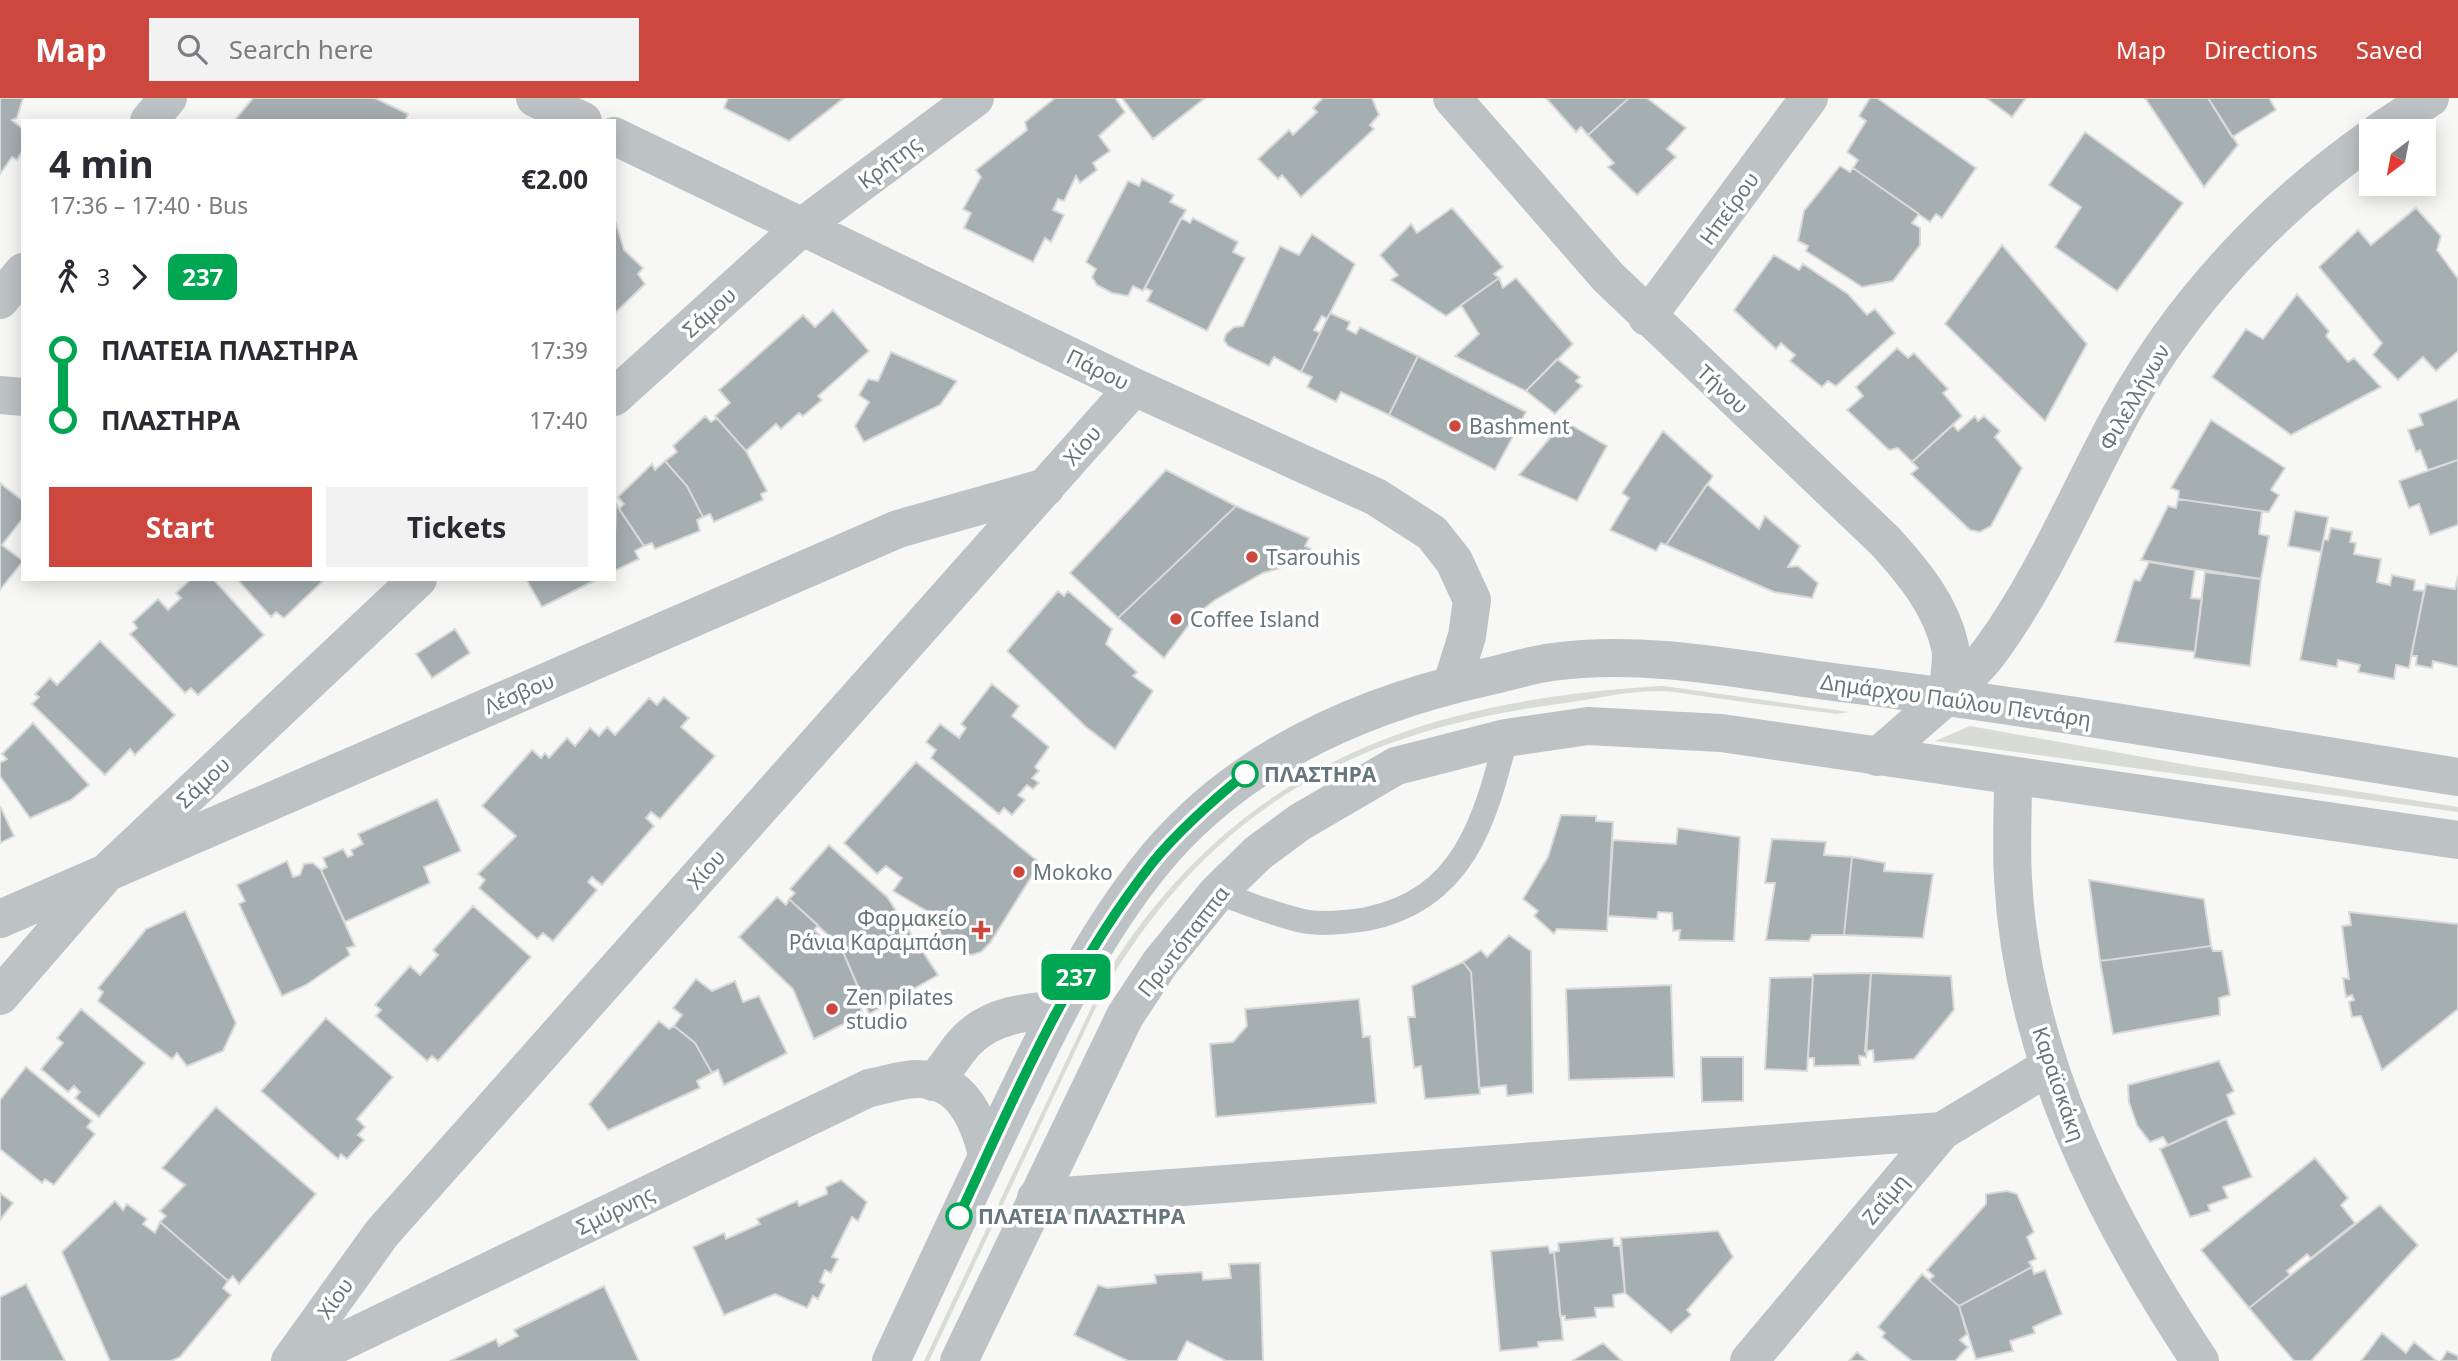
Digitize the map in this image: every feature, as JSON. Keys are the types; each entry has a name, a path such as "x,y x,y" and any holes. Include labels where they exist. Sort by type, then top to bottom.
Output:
{"street":[{"path":"151,119 168,98"},
{"path":"535,98 579,119"},
{"name":"Κρήτης","path":"803,226 975,98"},
{"name":"Τήνου","path":"1452,98 1574,241 1647,317 1885,541 1918,579 1939,613 1951,649 1947,696"},
{"name":"Ηπείρου","path":"1647,317 1809,98"},
{"path":"2398,119 2430,98"},
{"name":"Πάρου","path":"616,137 1134,387 1376,497 1432,533 1454,561 1472,600 1467,636 1452,684"},
{"name":"Φιλελλήνων","path":"1877,757 1947,696 1990,653 2035,582 2124,409 2155,356 2187,314 2243,248 2320,174 2359,146"},
{"name":"Σάμου","path":"616,395 803,226"},
{"path":"0,300 21,274"},
{"name":"Χίου","path":"290,1361 382,1233 1134,387"},
{"path":"0,395 21,397"},
{"name":"Λέσβου","path":"0,919 898,529 1046,487"},
{"name":"Σάμου","path":"0,996 110,869 416,581"},
{"name":"Δημάρχου Παύλου Πεντάρη","path":"1452,684 1551,662 1606,658 1657,660 1947,696 2458,777"},
{"path":"891,1361 987,1154 1059,1009 1113,917 1154,861 1198,814 1245,774 1284,751 1388,702 1452,684"},
{"path":"1506,738 1588,726 1721,733 2458,840"},
{"name":"Πρωτόπαππα","path":"959,1361 1125,1016 1160,963 1217,893 1258,853 1300,821 1396,766 1506,738"},
{"name":"Καραϊσκάκη","path":"2013,777 2013,879 2022,955 2048,1067 2088,1166 2166,1310 2200,1361"},
{"path":"933,1082 946,1070 968,1038 996,1020 1018,1013 1059,1009"},
{"name":"Ζαΐμη","path":"1749,1361 1942,1132 2048,1067"},
{"name":"Σμύρνης","path":"302,1361 869,1088 919,1079 933,1082"},
{"path":"933,1082 951,1087 978,1119 987,1154"},
{"path":"1036,1198 1942,1132"}],"lane":[{"path":"1217,893 1306,922 1354,921 1391,914 1424,895 1456,866 1475,839 1489,807 1506,738"}],"shaded area":[{"path":"1663,686 1849,712 1837,714 1672,692 1646,691 1487,716 1420,733 1359,756 1302,785 1249,821 1200,864 1155,915 1113,975 1108,972 1160,900 1217,841 1279,793 1346,756 1419,727 1496,707 1577,693"},
{"path":"1970,726 2193,766 2458,807 2458,812 1935,741"},
{"path":"1093,1004 1097,1005 929,1361 924,1361"}],"building":[{"path":"0,98 23,98 17,118 12,120 21,127 21,153 17,160 12,157 0,174"},
{"path":"253,98 375,98 408,114 406,119 236,119"},
{"path":"728,98 844,98 789,141 724,108"},
{"path":"1055,98 1115,98 1125,112 1099,136 1110,151 1093,163 1097,170 1080,183 1076,176 1064,201 1058,199 1053,210 1064,215 1051,242 1045,238 1033,262 964,228 971,213 963,209 981,177 976,170 1027,130 1025,122"},
{"path":"1122,98 1205,98 1153,139"},
{"path":"1323,98 1372,98 1379,115 1370,125 1374,129 1301,197 1282,175 1278,179 1258,159 1289,130 1293,135 1317,112 1313,108"},
{"path":"1546,98 1629,98 1588,135 1581,127 1576,132"},
{"path":"1629,98 1647,98 1686,128 1667,149 1676,157 1637,195 1608,167 1614,163 1588,135"},
{"path":"1870,98 1877,98 1976,168 1942,218 1936,214 1930,222 1853,168 1858,160 1847,152 1866,121 1859,116"},
{"path":"1986,98 2026,98 2012,117"},
{"path":"2145,98 2208,98 2238,145 2204,187"},
{"path":"2208,98 2269,98 2276,110 2232,137"},
{"path":"2085,132 2183,203 2117,291 2055,247 2081,207 2049,185"},
{"path":"1840,166 1850,172 1853,168 1919,214 1912,223 1920,228 1920,245 1893,281 1862,287 1806,251 1808,246 1798,241 1804,211"},
{"path":"1142,179 1174,195 1170,202 1186,210 1143,291 1133,286 1128,296 1112,293 1097,285 1092,277 1096,269 1086,262 1128,181 1139,186"},
{"path":"1452,208 1503,267 1494,274 1499,278 1446,316 1391,280 1398,275 1380,255 1411,224 1417,233"},
{"path":"2416,208 2441,236 2437,250 2458,279 2458,351 2436,371 2423,357 2398,380 2373,355 2382,343 2319,267 2358,230 2371,245"},
{"path":"1181,218 1190,223 1193,218 1238,242 1233,252 1245,258 1207,331 1147,301 1152,291 1145,288"},
{"path":"616,224 624,250 643,268 638,274 645,284 616,312"},
{"path":"1312,234 1355,264 1327,319 1322,316 1314,330 1320,333 1301,372 1274,357 1269,366 1228,346 1224,340 1226,334 1234,327 1243,326 1280,246 1299,255"},
{"path":"2002,245 2087,344 2045,421 1945,324"},
{"path":"1774,255 1799,270 1803,264 1848,294 1867,315 1875,309 1895,333 1836,386 1828,381 1822,387 1790,361 1795,355 1781,343 1776,349 1734,310"},
{"path":"1499,278 1503,288 1516,278 1573,344 1526,391 1455,356 1479,334 1461,305"},
{"path":"2297,294 2329,331 2326,336 2348,362 2354,358 2381,387 2291,435 2212,377 2246,329 2263,339"},
{"path":"833,310 869,351 818,396 822,400 803,416 799,413 781,429 776,424 746,451 715,416 730,403 719,390 803,315 815,327"},
{"path":"1330,313 1350,322 1347,329 1356,334 1360,327 1418,356 1389,415 1341,392 1336,402 1307,387 1312,377 1301,372"},
{"path":"1897,348 1908,358 1914,353 1948,389 1943,393 1962,416 1912,462 1898,448 1889,450 1847,410 1863,396 1856,387"},
{"path":"891,352 957,381 940,405 864,442 855,426 869,402 859,395 868,379 878,381"},
{"path":"1418,356 1526,412 1495,470 1389,415"},
{"path":"1557,359 1580,377 1576,381 1582,386 1555,414 1526,391"},
{"path":"2458,399 2458,460 2428,470 2420,450 2416,452 2408,430 2423,425 2419,414"},
{"path":"705,416 711,422 717,418 746,451 767,491 761,494 763,500 714,522 710,514 703,517 687,486 665,461 677,452 673,446"},
{"path":"1975,416 1978,421 1984,416 2000,431 1995,437 2022,468 1991,526 1980,532 1970,530 1911,474 1918,468 1912,462 1953,425 1958,431"},
{"path":"2211,420 2285,468 2271,490 2279,495 2269,512 2178,499 2179,491 2171,488"},
{"path":"1564,421 1607,446 1577,501 1519,475"},
{"path":"1663,431 1713,476 1666,545 1661,543 1656,551 1610,530 1629,498 1622,493"},
{"path":"2458,460 2458,525 2430,535 2419,504 2409,508 2399,481"},
{"path":"665,461 687,486 703,517 697,520 700,531 655,549 652,543 644,546 619,509 624,504 618,497 652,464 655,470"},
{"path":"1166,470 1236,506 1118,618 1070,573"},
{"path":"0,483 21,499 21,521 2,545 21,559 21,564 0,590"},
{"path":"1707,484 1759,529 1765,516 1800,546 1788,567 1798,566 1818,583 1812,598 1774,592 1666,545"},
{"path":"2178,499 2262,511 2259,534 2269,536 2261,579 2141,560 2168,506 2176,508"},
{"path":"616,504 644,546 635,551 639,559 616,570"},
{"path":"1236,506 1309,538 1305,546 1311,549 1306,561 1263,573 1215,600 1197,614 1164,658 1118,618"},
{"path":"2295,511 2328,517 2321,552 2288,546"},
{"path":"2331,528 2352,532 2350,542 2356,543 2354,554 2381,559 2377,582 2390,585 2392,575 2415,580 2414,590 2424,591 2409,668 2396,665 2394,679 2358,672 2360,665 2338,660 2337,667 2300,660 2324,539 2328,540"},
{"path":"2149,562 2195,570 2191,598 2202,599 2195,652 2115,642 2134,580 2140,581"},
{"path":"2205,572 2261,579 2250,666 2194,658"},
{"path":"2458,576 2458,667 2433,661 2432,668 2416,665 2417,656 2411,656 2426,584 2455,589"},
{"path":"189,581 215,581 264,635 198,695 191,688 185,693 130,634 137,628 133,622 158,599 168,610 181,598 176,593"},
{"path":"239,581 323,581 284,618 276,612 271,617"},
{"path":"527,581 594,581 542,607"},
{"path":"1058,591 1064,596 1068,591 1112,629 1106,644 1137,672 1133,676 1153,691 1115,749 1086,727 1007,651"},
{"path":"455,629 470,653 432,678 416,654"},
{"path":"100,641 175,715 135,755 130,749 105,775 32,704 39,697 35,694 50,678 57,685"},
{"path":"992,684 1019,706 1012,716 1049,747 1035,767 1039,771 1032,778 1039,783 1033,789 1027,785 1018,795 1025,800 1012,815 1004,808 999,814 931,758 936,750 926,742 940,724 959,738 966,728 961,724"},
{"path":"664,697 689,718 681,727 715,756 660,819 651,812 646,818 654,826 602,885 592,877 588,882 597,890 553,941 543,933 537,939 479,888 485,880 478,874 516,836 482,806 532,750 541,758 545,753 549,758 567,738 575,746 590,728 599,736 607,727 615,735 649,698 657,705"},
{"path":"33,723 89,785 71,800 30,818 0,776 0,763 7,759 2,754"},
{"path":"916,762 1040,863 990,943 981,952 972,955 942,946 947,938 936,931 941,924 935,916 893,891 902,878 886,866 877,874 844,843"},
{"path":"437,799 461,851 424,867 430,883 345,922 321,870 327,867 323,858 343,849 348,857 353,855 351,850 363,844 358,834"},
{"path":"0,806 14,836 0,843"},
{"path":"1561,815 1596,816 1596,821 1613,822 1607,931 1557,929 1554,934 1534,916 1538,911 1523,899 1548,857"},
{"path":"1678,828 1740,837 1734,941 1679,940 1680,930 1673,931 1672,913 1658,912 1657,919 1608,916 1613,840 1676,844"},
{"path":"1772,839 1826,842 1824,855 1852,857 1844,935 1812,935 1809,941 1766,940 1775,883 1765,883"},
{"path":"829,845 887,897 938,975 869,1014 841,947 789,899 795,893 790,889"},
{"path":"1852,857 1885,863 1884,871 1933,874 1923,938 1844,935"},
{"path":"287,861 293,877 300,875 304,864 313,863 321,870 355,946 347,948 350,955 306,985 282,996 239,904 245,901 237,885"},
{"path":"2089,880 2204,899 2211,946 2100,961"},
{"path":"777,897 786,905 789,899 818,925 814,930 835,950 841,947 866,1005 860,1007 863,1014 814,1039 793,989 739,937"},
{"path":"473,906 531,957 438,1061 432,1056 427,1061 376,1016 381,1010 375,1005 410,966 420,975 438,955 433,950"},
{"path":"185,911 236,1023 223,1051 187,1066 177,1053 172,1059 98,1001 103,992 98,988 146,929"},
{"path":"2349,912 2458,924 2458,1009 2382,1070 2361,1016 2352,1017 2349,1002 2354,1000 2352,995 2346,997 2343,978 2349,979 2342,926 2351,925"},
{"path":"1509,935 1531,951 1533,1093 1507,1096 1506,1085 1479,1088 1471,972 1463,962 1481,950 1487,957"},
{"path":"2211,946 2213,951 2222,951 2230,995 2219,998 2220,1015 2113,1034 2100,961"},
{"path":"1463,962 1471,972 1480,1094 1425,1099 1421,1066 1414,1068 1408,1017 1415,1017 1412,986"},
{"path":"1871,973 1866,1057 1859,1056 1860,1065 1814,1066 1814,1058 1808,1058 1813,974"},
{"path":"1871,973 1951,976 1954,1010 1914,1059 1874,1062 1873,1050 1865,1051"},
{"path":"1813,977 1807,1071 1765,1069 1770,978"},
{"path":"696,979 712,991 735,981 743,1002 759,996 787,1053 724,1085 718,1070 712,1073 695,1043 674,1026 682,1015 673,1008"},
{"path":"1671,985 1674,1077 1569,1080 1566,989"},
{"path":"1359,999 1363,1037 1370,1036 1376,1103 1216,1117 1210,1044 1233,1042 1247,1026 1245,1009"},
{"path":"81,1009 145,1063 99,1117 75,1098 80,1092 74,1086 68,1092 41,1069 63,1043 57,1038"},
{"path":"326,1018 393,1077 357,1119 365,1127 358,1135 364,1140 347,1159 341,1154 338,1159 261,1091"},
{"path":"659,1021 669,1029 674,1026 695,1043 712,1073 697,1081 700,1088 608,1130 589,1104"},
{"path":"1701,1057 1743,1057 1743,1101 1702,1102"},
{"path":"2219,1061 2234,1091 2227,1095 2235,1114 2168,1145 2163,1137 2150,1142 2137,1125 2129,1102 2128,1085"},
{"path":"26,1067 92,1121 87,1127 95,1134 54,1185 45,1179 42,1183 0,1149 0,1100"},
{"path":"216,1107 316,1194 239,1284 233,1276 228,1281 160,1222 166,1216 160,1211 185,1185 162,1168"},
{"path":"2226,1119 2252,1177 2223,1187 2228,1198 2208,1205 2210,1211 2190,1217 2160,1149"},
{"path":"2315,1158 2348,1198 2341,1205 2355,1223 2311,1258 2307,1254 2287,1271 2290,1275 2249,1308 2201,1250"},
{"path":"841,1180 867,1202 858,1221 852,1217 832,1257 838,1259 831,1273 825,1270 820,1282 825,1285 818,1299 813,1296 807,1308 775,1294 724,1315 693,1247 724,1233 726,1239 760,1224 757,1219 797,1201 799,1206 827,1194 826,1187"},
{"path":"2007,1191 2017,1194 2034,1232 2027,1237 2036,1259 2029,1262 2032,1267 1959,1306 1929,1280 1934,1276 1927,1270 1986,1204 1986,1194"},
{"path":"0,1193 13,1203 0,1220"},
{"path":"115,1201 123,1210 127,1204 147,1219 143,1224 155,1233 160,1222 228,1281 223,1288 231,1295 180,1357 171,1361 110,1361 62,1252"},
{"path":"2380,1205 2418,1245 2311,1361 2294,1361 2249,1308"},
{"path":"1718,1231 1733,1257 1687,1310 1691,1315 1671,1333 1625,1293 1621,1238"},
{"path":"1613,1238 1614,1246 1620,1246 1625,1293 1613,1295 1614,1307 1595,1308 1596,1317 1565,1320 1565,1316 1560,1316 1554,1252 1559,1251 1558,1243"},
{"path":"1548,1246 1550,1253 1554,1252 1563,1340 1538,1342 1538,1347 1500,1351 1491,1251"},
{"path":"1260,1263 1263,1361 1226,1361 1187,1341 1177,1361 1128,1361 1074,1335 1098,1285 1107,1288 1156,1283 1155,1275 1202,1272 1203,1280 1231,1278 1229,1264"},
{"path":"2032,1267 2034,1274 2045,1270 2062,1314 2033,1327 2035,1333 2010,1341 2013,1351 1976,1359 1959,1306"},
{"path":"1922,1274 1959,1306 1967,1334 1960,1340 1968,1347 1955,1361 1912,1361 1882,1337 1885,1333 1878,1327"},
{"path":"26,1284 65,1361 0,1361 0,1297"},
{"path":"604,1286 639,1361 450,1361 496,1339 499,1346 518,1336 514,1330"},
{"path":"2382,1333 2406,1353 2414,1342 2437,1361 2361,1361"},
{"path":"1603,1343 1622,1361 1573,1360"},
{"path":"2447,1351 2458,1356 2458,1361 2441,1361"},
{"path":"1857,1352 1867,1361 1849,1361"}],"bus line":[{"name":"237","path":"959,1216 1077,974 1113,917 1168,845 1198,814 1245,774"}],"place":[{"name":"Bashment","path":"1455,426"},
{"name":"Tsarouhis","path":"1252,557"},
{"name":"Coffee Island","path":"1176,619"},
{"name":"ΠΛΑΣΤΗΡΑ","path":"1245,774"},
{"name":"Mokoko","path":"1019,872"},
{"name":"Φαρμακείο Ράνια Καραμπάση","path":"981,930"},
{"name":"Zen pilates studio","path":"832,1009"},
{"name":"ΠΛΑΤΕΙΑ ΠΛΑΣΤΗΡΑ","path":"959,1216"}]}
